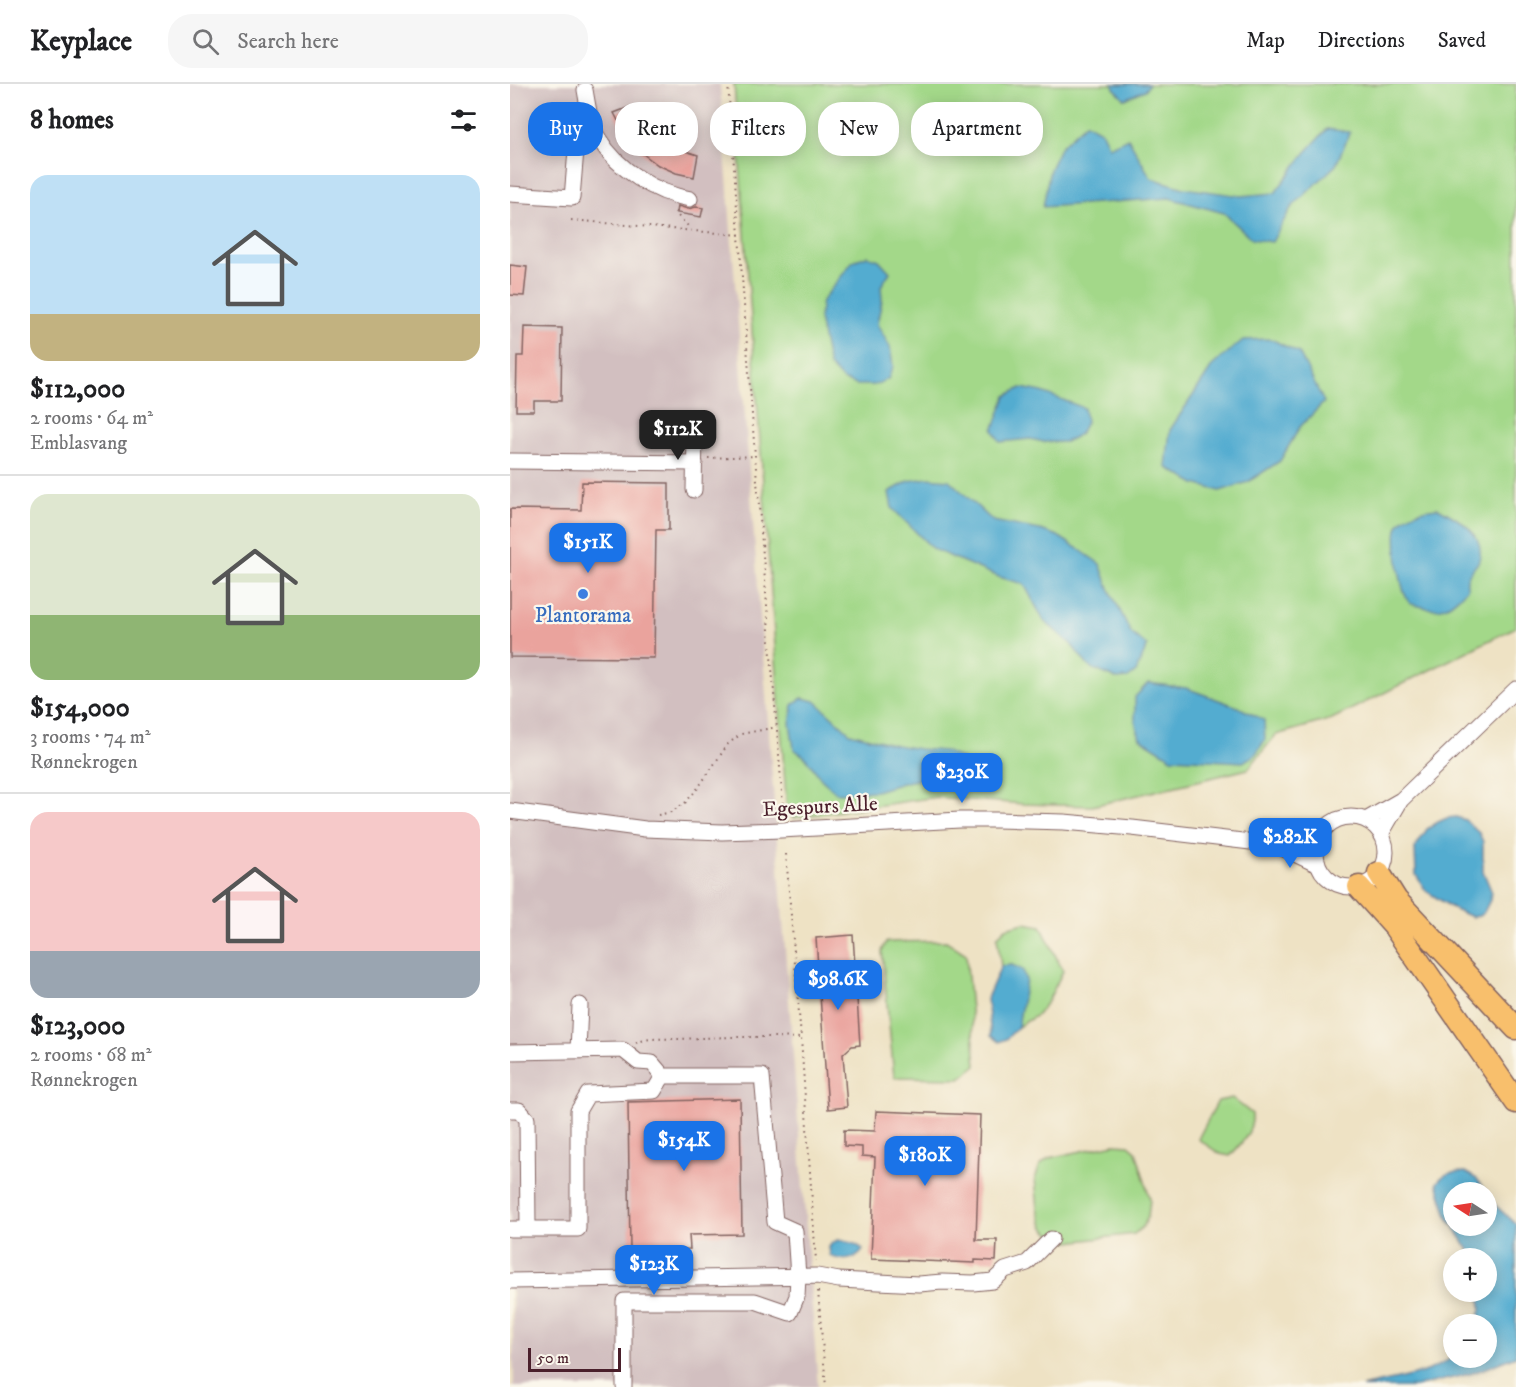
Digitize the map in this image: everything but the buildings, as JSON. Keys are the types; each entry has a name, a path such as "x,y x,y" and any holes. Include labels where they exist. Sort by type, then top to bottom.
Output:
{"highway":[{"path":"1379,873 1396,900 1516,1028"},
{"path":"1359,887 1394,926 1516,1102"}],"street":[{"path":"585,90 587,102"},
{"path":"603,144 631,173 654,188 684,198"},
{"path":"510,194 572,198 576,156"},
{"path":"694,490 695,433"},
{"path":"510,461 694,463"},
{"path":"1366,820 1401,800 1516,689"},
{"path":"1381,834 1401,800"},
{"name":"Egespurs Alle","path":"510,811 645,829 722,832 960,820 1045,821 1132,828 1276,845 1318,865"},
{"path":"1341,818 1366,820 1381,834 1386,854 1384,864 1370,882 1359,887 1334,884 1324,876 1315,854 1316,843 1321,833 1326,826 1341,818"},
{"name":"Egespurs Alle","path":"1276,845 1321,833"},
{"path":"578,1051 580,1005"},
{"path":"510,1052 623,1050 638,1062 652,1063 663,1076 762,1076 775,1222 795,1231 797,1296 790,1313 755,1301 624,1301 624,1387"},
{"path":"510,1229 578,1229 578,1111 588,1094 654,1091 663,1076"},
{"path":"510,1110 519,1110 527,1119 528,1229"},
{"path":"510,1281 817,1276 839,1280 919,1284 973,1283 993,1281 1005,1270 1027,1263 1051,1239"}],"path":[{"path":"728,84 783,805"},
{"path":"684,198 676,214 688,226 688,230"},
{"path":"571,220 740,235"},
{"path":"694,463 701,458 755,456"},
{"path":"654,816 671,812 684,803 698,788 728,744 741,734 777,727"},
{"path":"786,854 826,1387"},
{"path":"623,1050 640,1041 653,1040 737,1037 801,1038"}],"shaded area":[{"path":"510,84 720,84 721,102 710,102 710,156 725,156 818,1387 514,1387 512,1290 510,1290"}],"green space":[{"path":"734,84 1516,84 1516,627 1332,719 1276,735 1248,769 1092,806 1023,804 936,797 793,818 787,811 739,156 806,156 806,102 735,102"},
{"path":"1024,923 1041,926 1063,971 1048,1001 1037,1015 1018,1027 1012,965 1001,966 997,937 1006,928"},
{"path":"946,941 966,954 976,1066 960,1078 894,1077 882,951 886,942"},
{"path":"1232,1098 1252,1114 1252,1120 1246,1137 1230,1156 1220,1154 1198,1139 1218,1101"},
{"path":"1115,1144 1129,1145 1136,1151 1150,1199 1148,1217 1143,1227 1134,1234 1069,1242 1056,1240 1043,1226 1038,1208 1035,1179 1040,1165 1049,1158"}],"water":[{"path":"1113,84 1149,84 1145,90 1125,99"},
{"path":"1086,123 1101,131 1109,147 1128,138 1151,178 1184,188 1241,196 1275,193 1327,129 1350,132 1336,165 1291,208 1272,242 1252,239 1224,213 1169,198 1043,207 1050,169 1061,146"},
{"path":"867,256 879,260 890,272 881,286 882,300 877,324 890,347 893,366 888,379 875,385 857,385 843,380 829,366 819,319 822,301 853,261"},
{"path":"1271,339 1299,353 1324,402 1300,427 1280,461 1248,482 1220,491 1195,484 1166,467 1170,430 1213,365 1243,340"},
{"path":"1021,388 1042,392 1084,408 1086,422 1081,432 1065,442 1030,439 1000,442 993,430 1006,396"},
{"path":"928,478 949,480 993,521 1058,536 1100,564 1131,633 1147,646 1136,672 1128,678 1117,679 1089,667 1071,644 1044,621 1024,584 999,577 933,549 892,508 889,492 909,481"},
{"path":"1438,508 1469,528 1479,542 1480,551 1478,563 1467,577 1467,589 1448,606 1431,609 1410,603 1407,599 1399,572 1396,534 1403,519 1423,510"},
{"path":"1148,683 1186,688 1238,707 1264,720 1265,740 1255,755 1243,762 1172,758 1140,738 1135,721 1135,697"},
{"path":"802,698 815,701 850,733 896,745 944,751 963,759 972,771 969,783 958,788 931,777 876,791 837,793 822,780 805,757 794,749 790,723 793,705"},
{"path":"1456,817 1465,820 1479,833 1483,842 1483,871 1491,890 1490,900 1484,912 1479,916 1472,917 1457,911 1426,891 1416,875 1415,848 1427,829 1447,818"},
{"path":"1012,965 1023,970 1026,980 1018,1027 1006,1039 999,1042 991,1036 987,998 1001,966"},
{"path":"1465,1172 1479,1182 1443,1182 1443,1203 1437,1183 1452,1173"},
{"path":"1497,1207 1516,1224 1516,1356 1497,1364 1497,1314 1480,1314 1481,1302 1497,1302 1497,1248 1468,1248 1460,1236 1497,1236"},
{"path":"838,1240 855,1244 863,1250 853,1258 834,1257 830,1255 829,1247"},
{"path":"1443,1363 1443,1368 1486,1368 1415,1387 1362,1387 1397,1379 1434,1368"}],"place":[{"name":"Plantorama","path":"583,594"}]}
